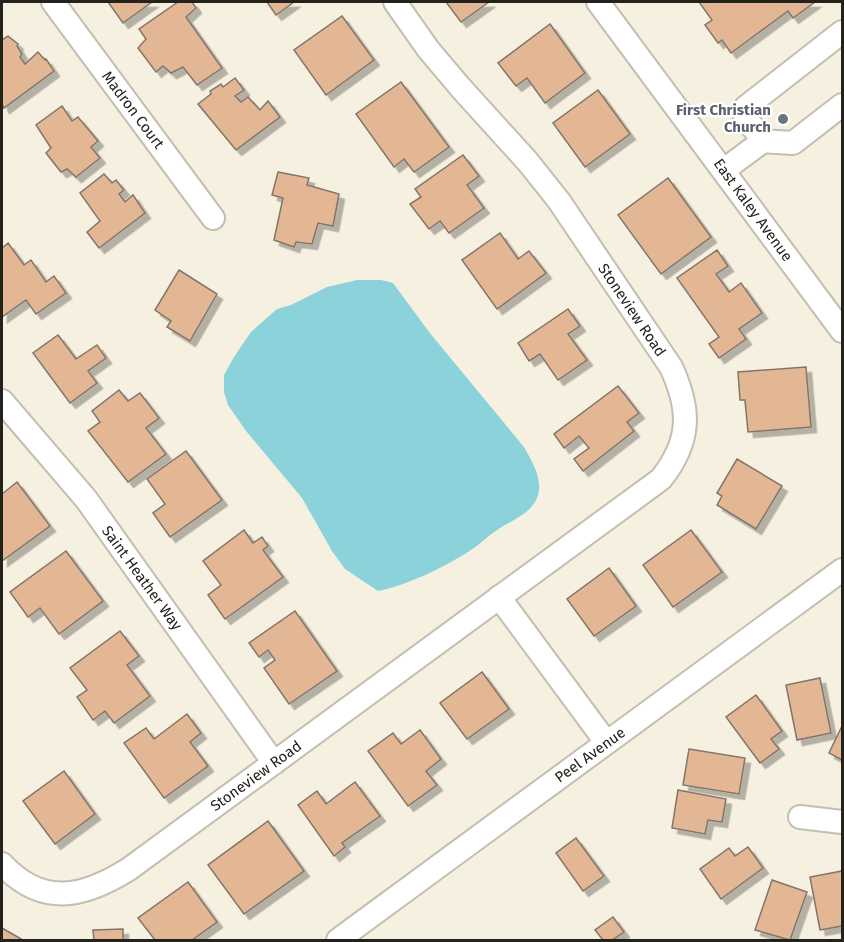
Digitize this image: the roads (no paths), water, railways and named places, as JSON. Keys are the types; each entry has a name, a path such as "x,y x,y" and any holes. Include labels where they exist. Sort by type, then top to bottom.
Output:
{"street":[{"name":"Madron Court","path":"53,2 213,218"},
{"name":"Stoneview Road","path":"2,864 13,876 36,890 60,895 85,892 107,884 661,479 674,461 683,438 685,415 682,392 671,367 559,201 528,162 428,49 395,2"},
{"name":"East Kaley Avenue","path":"598,2 843,331"},
{"path":"760,141 746,117 746,107 843,32"},
{"path":"760,141 793,144 843,105"},
{"path":"724,170 760,141"},
{"name":"Saint Heather Way","path":"2,401 86,499 274,763"},
{"name":"Peel Avenue","path":"338,940 843,570"},
{"path":"499,597 606,742"},
{"path":"800,817 843,822"}],"water":[{"path":"357,280 381,280 393,283 429,332 524,447 539,482 538,495 532,507 471,550 426,575 378,591 345,569 302,498 246,431 228,405 224,392 224,375 234,357 251,332 277,309 291,305 327,287"}],"place":[{"name":"First Christian Church","path":"783,119"}]}
